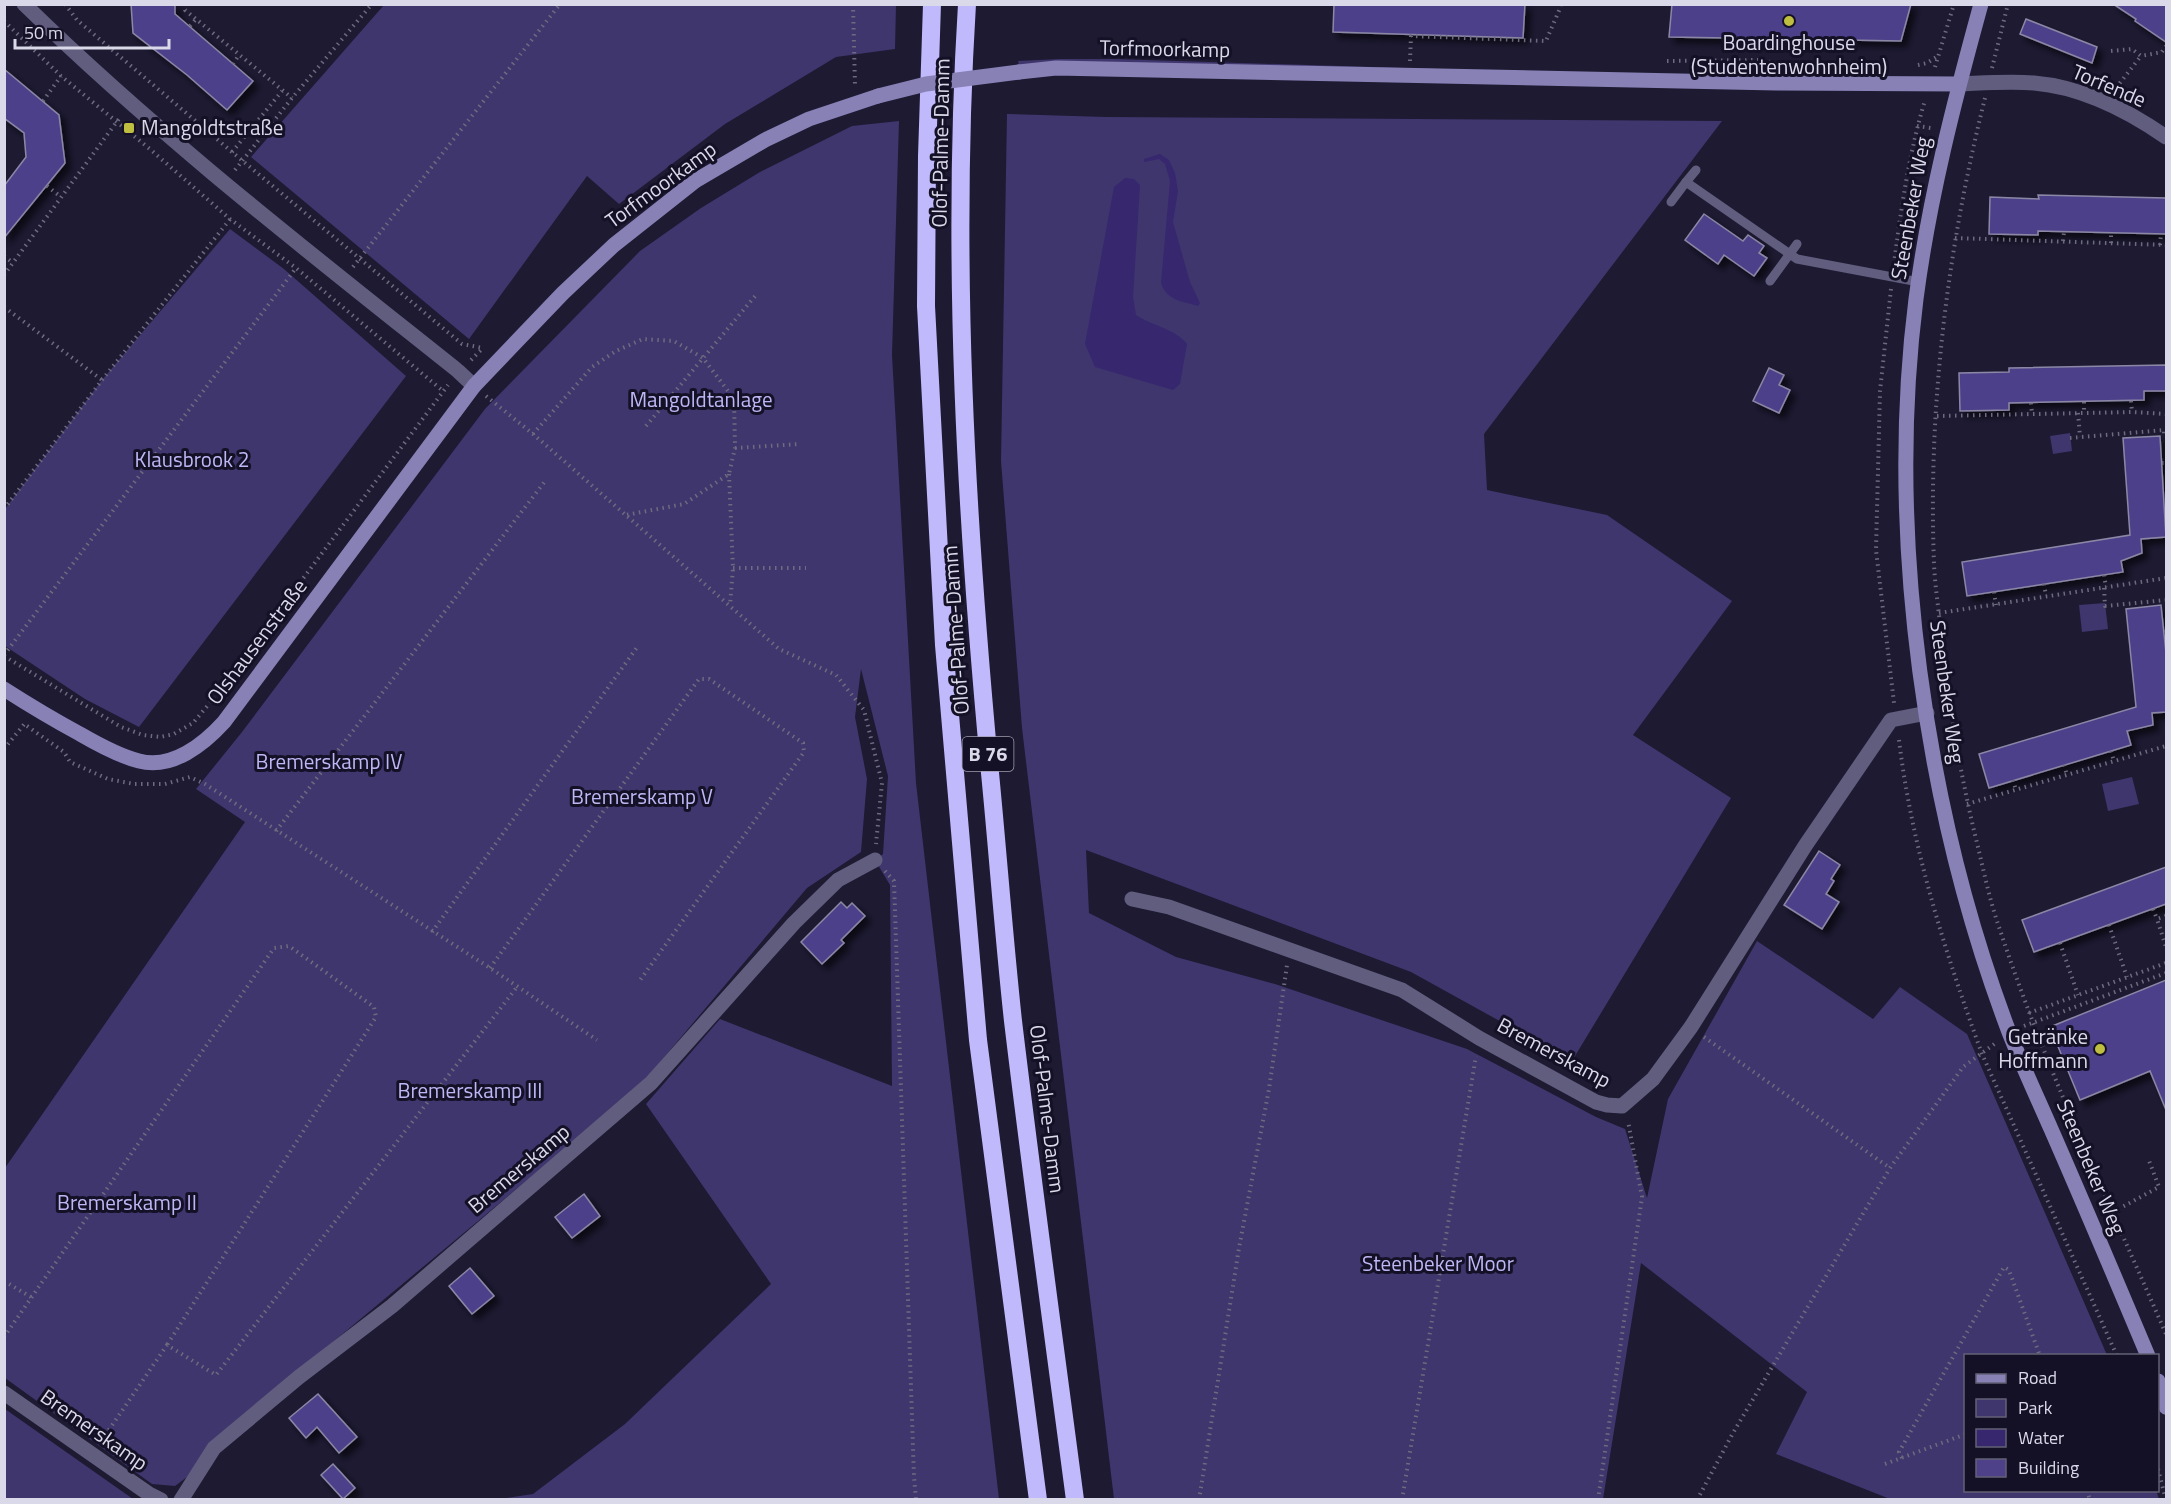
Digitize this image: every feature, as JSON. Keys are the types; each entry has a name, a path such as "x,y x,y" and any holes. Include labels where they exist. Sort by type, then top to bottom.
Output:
{"highway":[{"name":"Olof-Palme-Damm","path":"932,4 927,156 926,306 944,645 978,1040 1038,1500"},
{"name":"Olof-Palme-Damm","path":"967,4 961,164 961,311 966,461 978,639 1013,1019 1075,1500"}],"street":[{"name":"Steenbeker Weg","path":"1981,4 1944,141 1919,282 1906,418 1907,508 1920,674 1948,830 1975,927 2009,1032 2147,1354"},
{"path":"24,5 130,102 474,386"},
{"name":"Torfmoorkamp","path":"474,386 563,292 614,245 695,181 765,140 809,119 878,96 926,84 1056,68 1776,83 1959,84"},
{"name":"Torfende","path":"1959,84 2032,83 2083,93 2127,113 2166,137"},
{"name":"Olshausenstraße","path":"4,689 36,710 107,749 141,762 166,761 184,754 205,741 224,722 474,386"},
{"name":"Bremerskamp","path":"1132,899 1169,907 1402,990 1479,1038 1596,1102 1622,1106 1653,1079 1691,1027 1792,865 1891,720 1927,713"},
{"name":"Bremerskamp","path":"181,1500 214,1448 299,1377 392,1306 645,1088 794,923 830,887 838,880 875,860"},
{"path":"2159,1387 2166,1407"},
{"name":"Bremerskamp","path":"4,1393 161,1500"}],"lane":[{"path":"1671,202 1696,170"},
{"path":"1686,182 1797,259 1919,282"},
{"path":"1770,281 1797,244"}],"path":[{"path":"184,4 185,10 292,98"},
{"path":"225,182 292,98 372,4"},
{"path":"344,280 560,4"},
{"path":"853,4 855,86"},
{"path":"1931,84 1954,4"},
{"path":"2008,4 1955,238 1943,318 1937,416 1934,554 1947,689 1967,804 1999,927 2032,1023 2166,1334"},
{"path":"66,5 77,20 462,344 484,348"},
{"path":"1410,62 1411,36 1546,41 1561,6"},
{"path":"190,26 196,19"},
{"path":"4,21 61,76 230,219 296,268 443,391"},
{"path":"2104,102 2141,56 2162,52 2166,46"},
{"path":"2111,51 2132,49 2141,56"},
{"path":"233,64 240,55"},
{"path":"43,101 61,76"},
{"path":"232,152 282,91"},
{"path":"4,275 130,102"},
{"path":"47,186 61,197"},
{"path":"4,509 102,380 246,199"},
{"path":"2063,241 2064,232"},
{"path":"2111,233 2111,243"},
{"path":"2160,244 2161,234"},
{"path":"1955,238 2013,237 2166,245"},
{"path":"4,256 13,263"},
{"path":"4,655 296,268"},
{"path":"646,426 756,295"},
{"path":"4,307 102,380"},
{"path":"533,434 592,366 616,351 643,339 674,341 703,358 734,399 735,448 729,474 734,568 730,606"},
{"path":"474,386 533,434 779,650 836,675 864,710 882,783 875,860 894,882 916,1500"},
{"path":"2131,401 2132,412"},
{"path":"2084,402 2084,413"},
{"path":"2031,403 2032,414"},
{"path":"1937,416 1985,412 2166,414"},
{"path":"2078,413 2080,437"},
{"path":"2070,438 2164,430 2164,436 2166,436"},
{"path":"735,448 800,444"},
{"path":"625,515 684,504 729,474"},
{"path":"276,831 546,480"},
{"path":"734,568 806,568"},
{"path":"2104,575 2106,606 2166,600"},
{"path":"1939,613 2166,578"},
{"path":"2044,584 2046,596"},
{"path":"1994,592 1996,605"},
{"path":"432,932 638,646"},
{"path":"490,968 699,679 709,679 802,743 804,752 638,983"},
{"path":"4,749 36,710"},
{"path":"18,720 64,752"},
{"path":"1967,804 2166,746"},
{"path":"2111,751 2114,761"},
{"path":"2064,765 2067,775"},
{"path":"2013,780 2016,790"},
{"path":"205,784 597,1040"},
{"path":"2153,909 2166,947"},
{"path":"2157,919 2166,916"},
{"path":"2109,925 2127,977"},
{"path":"2060,942 2078,995"},
{"path":"4,1337 274,948 290,946 375,1006 376,1017 167,1346 92,1454"},
{"path":"1199,1500 1239,1248 1269,1089 1290,951"},
{"path":"2029,1013 2166,963"},
{"path":"1697,1500 1733,1433 1890,1168 1963,1067 2009,1032 2166,973"},
{"path":"167,1346 216,1375 517,987"},
{"path":"1691,1027 1890,1168"},
{"path":"1402,1500 1479,1038"},
{"path":"1598,1500 1642,1197 1630,1127 1622,1106"},
{"path":"2113,1212 2159,1187 2148,1158"},
{"path":"1902,1458 1899,1452 2004,1268 2009,1270 2039,1354"},
{"path":"4,1281 31,1297"},
{"path":"1885,1464 1964,1434"},
{"path":"2159,1476 2166,1500"}],"green space":[{"path":"384,5 896,5 895,49 836,57 725,124 619,204 587,176 469,339 251,157"},
{"path":"1060,59 1469,70 1019,65 1018,61"},
{"name":"Steenbeker Moor","path":"1007,114 1106,117 1722,121 1484,434 1487,490 1607,515 1732,601 1633,735 1731,798 1572,1061 1411,972 1086,850 1089,913 1176,957 1275,984 1467,1049 1596,1117 1625,1129 1647,1198 1668,1099 1757,941 1873,1019 1900,987 1967,1034 2107,1354 1964,1354 1964,1492 2157,1492 2159,1499 1890,1499 1776,1454 1807,1392 1641,1263 1603,1499 1114,1499 1022,728 1001,461"},
{"path":"899,121 892,355 916,783 999,1499 499,1499 533,1494 625,1424 771,1284 646,1104 720,1019 892,1086 890,885 875,860 883,854 888,776 861,669 855,717 867,779 861,852 807,888 639,1087 208,1446 187,1477 175,1486 152,1484 5,1378 5,1168 245,822 196,789 242,732 485,409 640,251 701,208 760,172 852,126"},
{"name":"Klausbrook 2","path":"230,229 284,269 406,376 139,727 85,699 5,646 5,509 102,380"},
{"path":"2070,433 2072,451 2053,454 2050,436"},
{"path":"2105,603 2108,629 2082,632 2079,605"},
{"path":"2132,777 2139,804 2108,811 2102,784"},
{"path":"5,1409 133,1499 5,1499"}],"water":[{"path":"1160,154 1169,160 1175,173 1178,191 1173,222 1190,282 1200,303 1198,306 1171,297 1161,283 1170,181 1165,164 1159,159 1144,162 1144,159"},
{"path":"1125,178 1134,179 1140,185 1133,297 1136,315 1170,331 1187,344 1180,384 1173,390 1095,367 1085,344 1114,187"}],"building":[{"path":"131,4 175,4 175,14 253,81 227,110 133,33"},
{"path":"1334,4 1525,4 1523,38 1333,32"},
{"name":"Boardinghouse (Studentenwohnheim)","path":"1672,4 1911,4 1901,41 1669,37"},
{"path":"2113,4 2166,4 2166,42 2135,21 2136,19"},
{"path":"2026,19 2097,47 2092,63 2020,34"},
{"path":"4,69 59,115 65,163 4,238 4,186 26,157 24,133 4,118"},
{"path":"2038,195 2166,198 2166,234 2038,231 2038,235 1989,234 1990,197 2039,199"},
{"path":"1704,214 1743,241 1748,235 1764,246 1759,253 1767,258 1754,276 1724,255 1718,264 1685,240"},
{"path":"2166,365 2166,391 2144,391 2144,400 2009,403 2009,410 1960,411 1959,373 2009,372 2009,368"},
{"path":"1769,368 1784,375 1779,385 1790,390 1779,413 1753,401"},
{"path":"2160,436 2166,537 2141,539 2142,553 2121,561 2123,572 1967,596 1962,562 2130,535 2123,438"},
{"path":"2161,605 2166,653 2166,712 2152,713 2153,725 2127,731 2131,745 1989,788 1979,754 2136,707 2126,609"},
{"path":"1819,851 1840,865 1831,879 1834,881 1826,894 1839,902 1822,929 1784,905"},
{"path":"2166,867 2166,904 2034,952 2022,920"},
{"path":"841,902 847,908 852,903 865,916 841,940 844,943 822,964 801,942"},
{"name":"Getränke Hoffmann","path":"2166,980 2166,1110 2150,1071 2080,1100 2050,1027"},
{"path":"584,1194 600,1216 572,1238 555,1217"},
{"path":"470,1268 494,1296 472,1314 449,1286"},
{"path":"318,1394 357,1437 339,1453 317,1427 306,1438 289,1418"},
{"path":"333,1464 355,1488 343,1499 321,1475"}],"place":[{"name":"Boardinghouse (Studentenwohnheim)","path":"1789,21"},
{"name":"Mangoldtstraße","path":"129,128"},
{"name":"Getränke Hoffmann","path":"2100,1049"}],"park label":[{"name":"Mangoldtanlage","path":"701,400"},
{"name":"Bremerskamp IV","path":"329,762"},
{"name":"Bremerskamp V","path":"642,797"},
{"name":"Bremerskamp III","path":"470,1091"},
{"name":"Bremerskamp II","path":"127,1203"}]}
